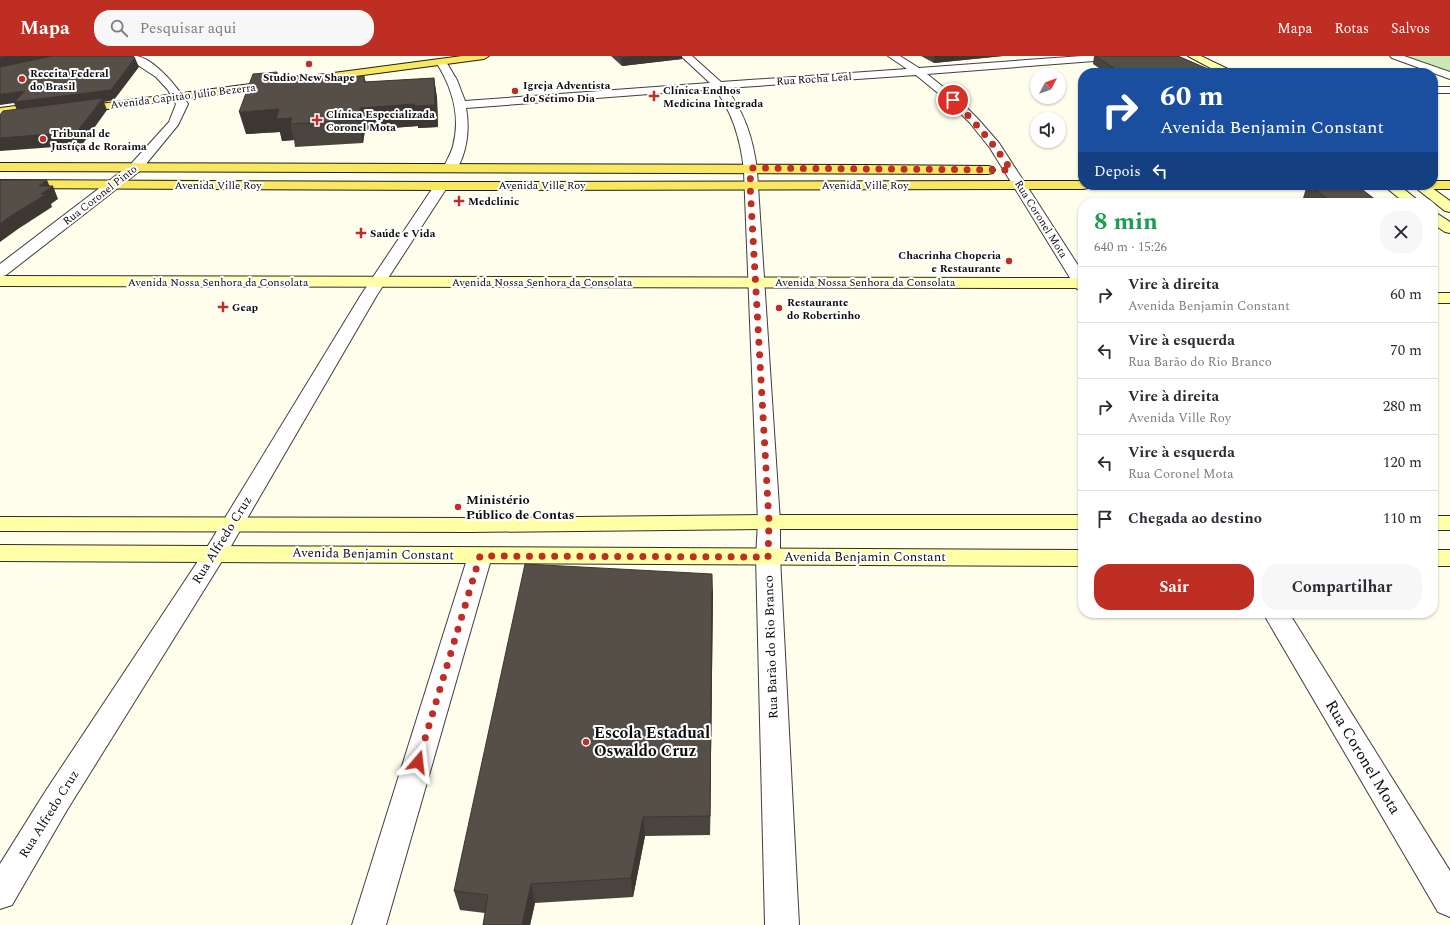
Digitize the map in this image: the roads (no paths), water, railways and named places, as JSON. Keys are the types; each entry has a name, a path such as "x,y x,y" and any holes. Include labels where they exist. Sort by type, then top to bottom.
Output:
{"main road":[{"name":"Avenida Capitão Júlio Bezerra","path":"0,120 57,109 426,56"},
{"name":"Avenida Capitão Júlio Bezerra","path":"71,102 176,93 484,56"},
{"path":"1190,59 1203,68"},
{"path":"1190,59 1214,68"},
{"name":"Avenida Capitão Júlio Bezerra","path":"0,111 57,109"},
{"name":"Avenida Ville Roy","path":"0,167 450,169 750,176 892,186 1019,184 1078,185"},
{"name":"Avenida Ville Roy","path":"0,184 441,186 750,176 1027,170"},
{"path":"1438,185 1450,185"},
{"path":"1397,190 1407,198"},
{"path":"1426,190 1437,198"},
{"path":"1438,199 1450,208"},
{"path":"1438,221 1450,229"},
{"name":"Avenida Nossa Senhora da Consolata","path":"0,281 374,289"},
{"path":"1438,283 1450,283"},
{"name":"Avenida Nossa Senhora da Consolata","path":"0,295 374,289 1078,287"},
{"path":"1438,298 1450,298"},
{"path":"0,524 471,525 769,522 1078,522"},
{"path":"1438,523 1450,523"},
{"name":"Avenida Benjamin Constant","path":"0,553 1078,558"},
{"path":"1438,558 1450,558"}],"street":[{"path":"129,56 146,64 164,77 176,93"},
{"name":"Rua Barão do Rio Branco","path":"686,56 718,85 742,127 750,176 769,522 768,557 782,925"},
{"name":"Rua Coronel Mota","path":"894,56 920,73 953,100 974,121 995,146 1078,280"},
{"name":"Rua Rocha Leal","path":"460,105 718,85 920,73 1120,56"},
{"path":"1395,56 1428,68"},
{"path":"441,62 451,76 460,105 462,122 460,143 450,169"},
{"path":"1438,72 1450,76"},
{"path":"1438,90 1450,90"},
{"name":"Rua Coronel Pinto","path":"0,272 116,184 136,167 174,124 182,104 176,93"},
{"name":"Rua Alfredo Cruz","path":"0,894 56,801 215,553 374,289 441,186"},
{"path":"369,925 480,556"},
{"name":"Rua Coronel Mota","path":"1279,618 1450,901"}],"place":[{"name":"Studio New Shape","path":"309,64"},
{"name":"Receita Federal do Brasil","path":"22,79"},
{"name":"Igreja Adventista do Sétimo Dia","path":"515,91"},
{"name":"Clínica Endhos Medicina Integrada","path":"654,96"},
{"name":"Clínica Especializada Coronel Mota","path":"317,120"},
{"name":"Tribunal de Justíça de Roraima","path":"43,139"},
{"name":"Medclinic","path":"459,201"},
{"name":"Saúde e Vida","path":"361,233"},
{"name":"Chacrinha Choperia e Restaurante","path":"1009,261"},
{"name":"Geap","path":"223,307"},
{"name":"Restaurante do Robertinho","path":"779,308"},
{"name":"Ministério Público de Contas","path":"458,507"},
{"name":"Escola Estadual Oswaldo Cruz","path":"586,742"}]}
